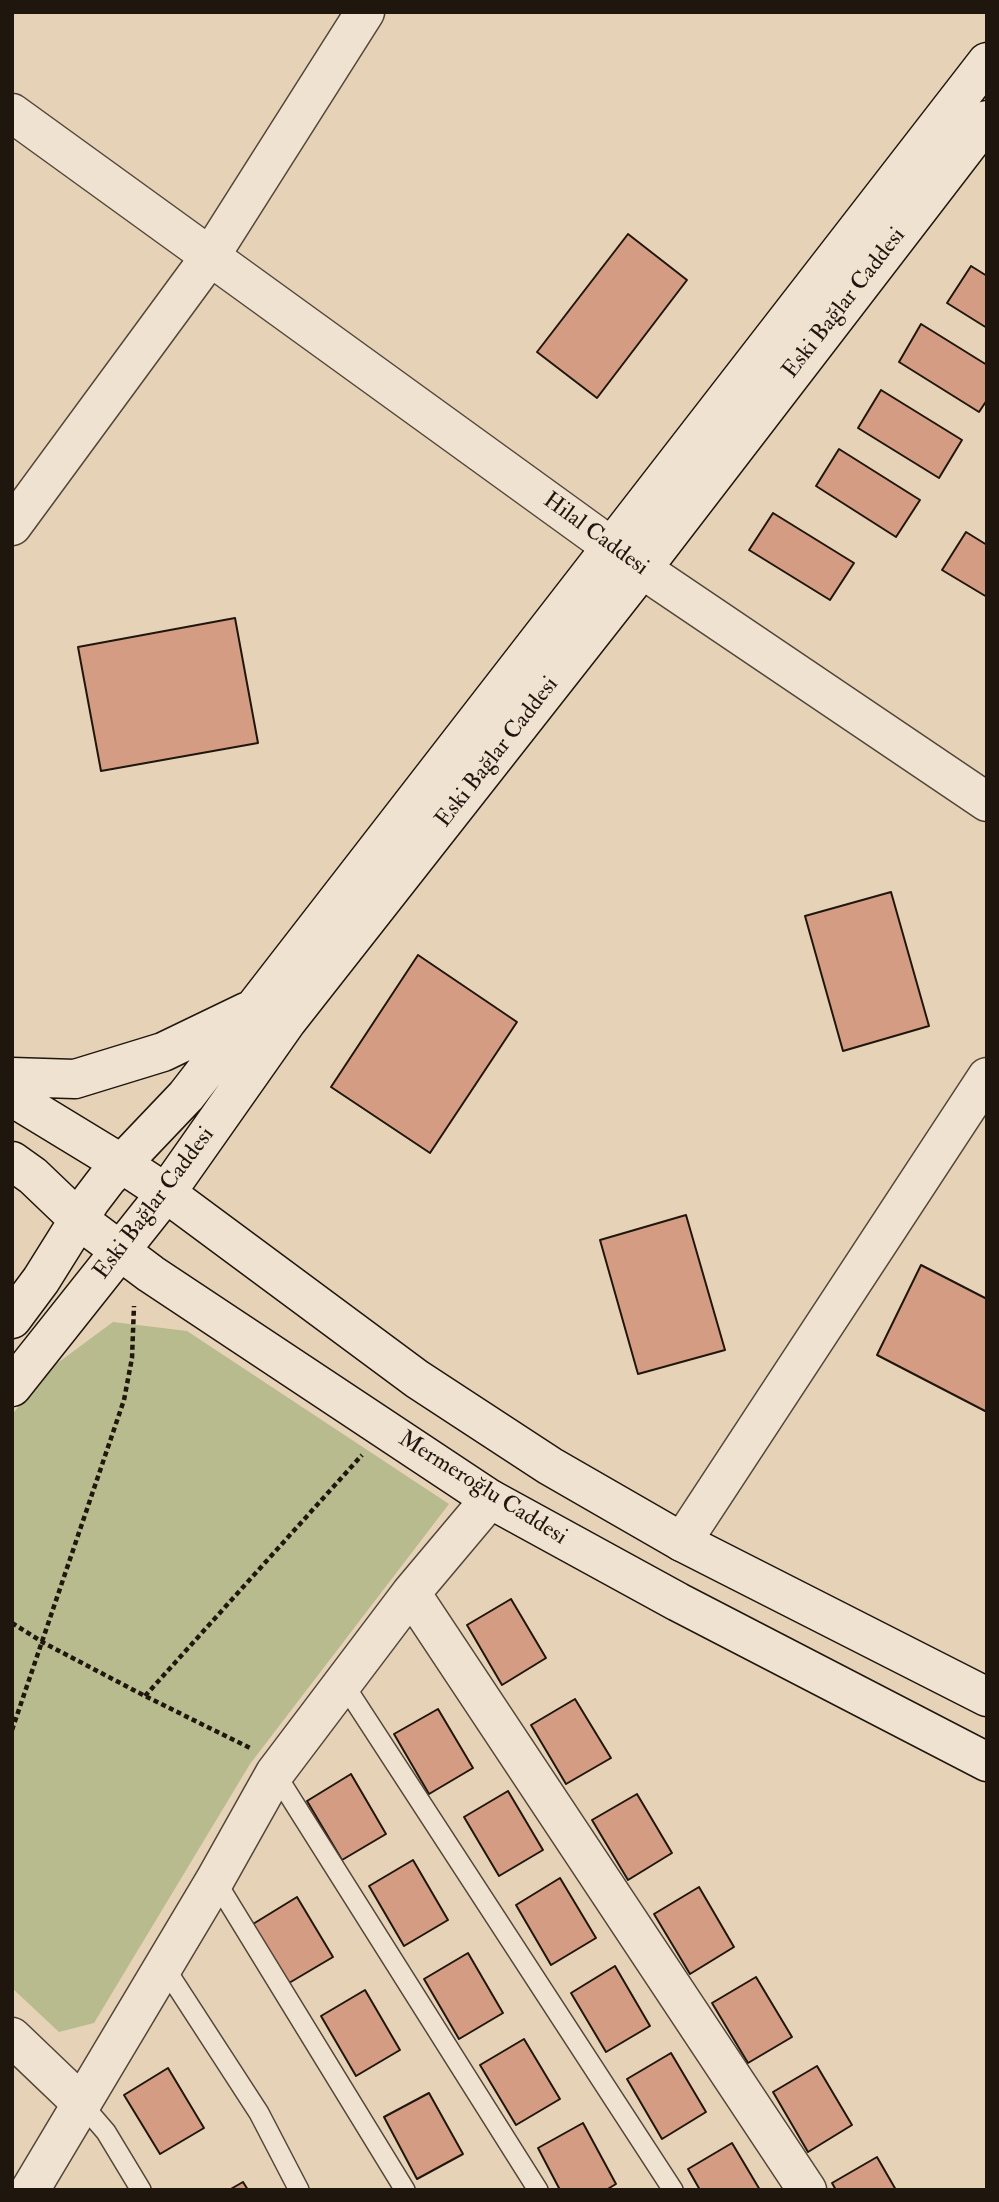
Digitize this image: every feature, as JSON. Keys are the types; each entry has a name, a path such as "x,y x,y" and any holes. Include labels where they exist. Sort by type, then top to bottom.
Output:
{"street":[{"path":"12,526 209,257 365,12"},
{"path":"627,558 987,62"},
{"name":"Hilal Caddesi","path":"12,113 627,558 987,802"},
{"name":"Eski Bağlar Caddesi","path":"12,1318 41,1280 99,1190 186,1096 254,1008 987,120"},
{"name":"Eski Bağlar Caddesi","path":"12,1387 166,1193 287,1021 627,558"},
{"path":"12,1077 75,1079 163,1052 254,1008"},
{"path":"682,1542 987,1077"},
{"path":"12,1097 166,1193 417,1379 550,1466 682,1542 987,1697"},
{"name":"Mermeroğlu Caddesi","path":"12,1161 33,1176 79,1220 121,1252 490,1499 678,1602 987,1762"},
{"path":"30,2190 215,1880 278,1768 411,1593 490,1499"},
{"path":"411,1593 807,2190"},
{"path":"12,2037 81,2103"}],"lane":[{"path":"343,1683 673,2190"},
{"path":"278,1768 538,2190"},
{"path":"215,1880 405,2190"},
{"path":"163,1965 259,2113 299,2190"},
{"path":"81,2103 106,2132 141,2190"}],"path":[{"path":"12,1730 44,1643 124,1400 132,1358 135,1310 121,1252"},
{"path":"145,1696 385,1429"},
{"path":"12,1623 44,1643 278,1768"}],"green space":[{"path":"113,1322 187,1331 449,1504 250,1764 94,2023 59,2032 12,1988 12,1415 44,1373"}],"building":[{"path":"628,234 687,280 597,398 537,352"},
{"path":"971,266 987,276 987,328 947,303"},
{"path":"921,324 987,365 987,400 979,412 899,362"},
{"path":"881,390 962,440 939,478 858,428"},
{"path":"839,449 920,500 896,537 816,486"},
{"path":"773,513 854,563 830,600 749,550"},
{"path":"966,532 987,545 987,597 942,570"},
{"path":"235,618 258,743 101,771 78,647"},
{"path":"891,892 929,1026 843,1051 805,916"},
{"path":"418,955 517,1022 430,1153 331,1087"},
{"path":"686,1215 725,1350 638,1374 600,1240"},
{"path":"921,1265 987,1299 987,1412 877,1355"},
{"path":"511,1599 546,1658 502,1685 467,1625"},
{"path":"575,1699 611,1758 566,1784 531,1725"},
{"path":"438,1709 473,1768 429,1794 394,1734"},
{"path":"351,1774 386,1834 342,1860 307,1801"},
{"path":"508,1791 543,1850 499,1876 464,1817"},
{"path":"637,1794 672,1853 628,1880 592,1820"},
{"path":"413,1860 448,1920 404,1946 369,1886"},
{"path":"560,1878 596,1938 551,1965 516,1905"},
{"path":"699,1887 734,1947 690,1974 654,1914"},
{"path":"297,1897 333,1957 289,1983 253,1924"},
{"path":"468,1953 503,2013 459,2039 424,1979"},
{"path":"615,1966 650,2026 606,2052 571,1993"},
{"path":"756,1977 792,2037 748,2063 712,2003"},
{"path":"365,1990 400,2050 356,2076 321,2016"},
{"path":"524,2039 560,2099 516,2125 480,2065"},
{"path":"671,2053 706,2112 662,2139 627,2079"},
{"path":"817,2066 852,2125 808,2152 773,2092"},
{"path":"168,2068 204,2128 160,2154 124,2095"},
{"path":"429,2093 463,2154 417,2179 384,2117"},
{"path":"583,2123 616,2184 606,2190 560,2190 538,2148"},
{"path":"732,2143 760,2190 700,2190 688,2169"},
{"path":"877,2157 896,2190 836,2190 832,2183"},
{"path":"243,2182 248,2190 229,2190"}]}
